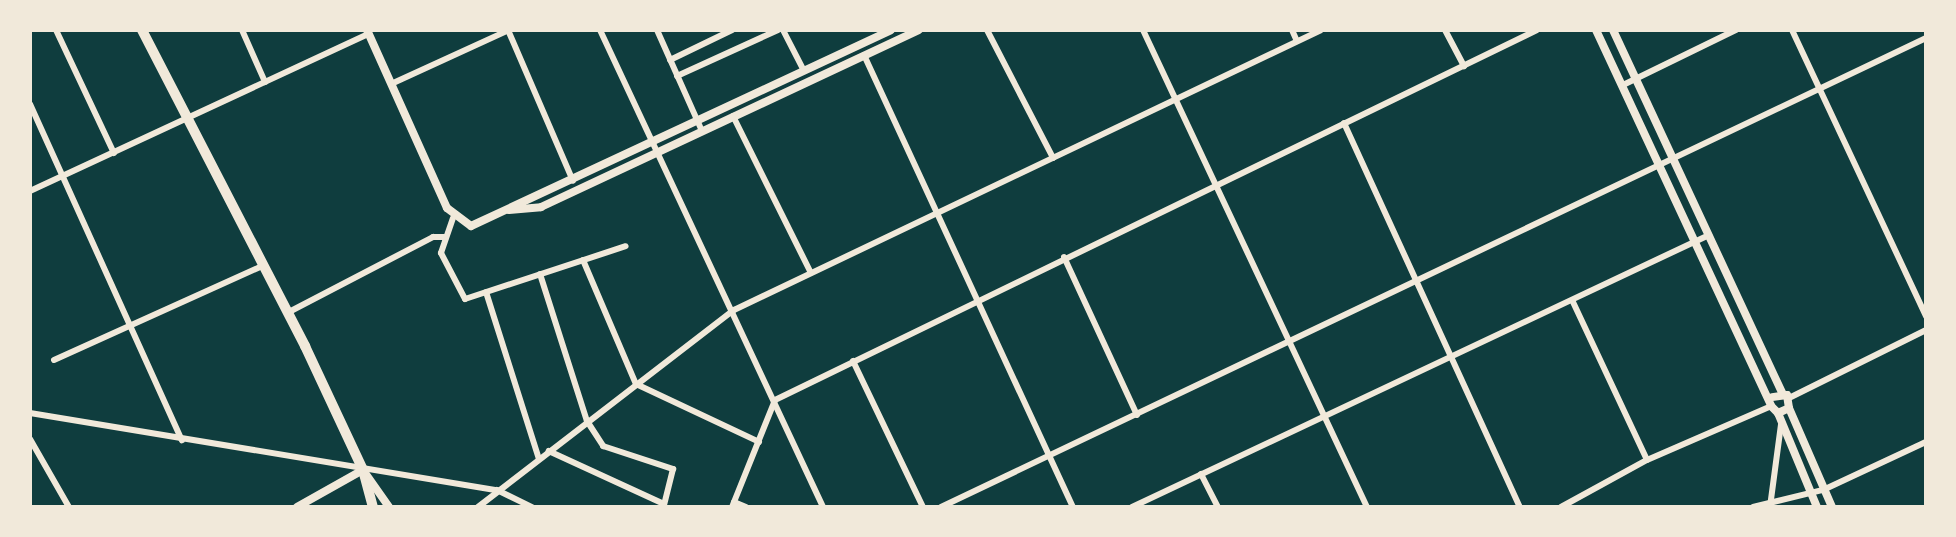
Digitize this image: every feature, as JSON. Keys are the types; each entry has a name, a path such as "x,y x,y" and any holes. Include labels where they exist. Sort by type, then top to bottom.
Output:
{"main road":[{"path":"142,30 184,120 287,313 363,470 373,507"}],"street":[{"path":"56,30 114,153"},
{"path":"242,30 265,82"},
{"path":"391,84 508,30 573,181"},
{"path":"600,30 734,310 823,507"},
{"path":"657,30 696,123 702,131"},
{"path":"670,60 732,30"},
{"path":"677,76 780,30 804,71"},
{"path":"495,211 541,206 696,123 891,30"},
{"path":"30,191 368,32 453,218 471,226 495,211 702,131 919,30"},
{"path":"987,30 1053,158"},
{"path":"1143,30 1367,507"},
{"path":"1292,30 1297,41"},
{"path":"478,507 734,310 1321,30"},
{"path":"1446,30 1464,66"},
{"path":"746,507 733,505 775,400 976,299 1536,30"},
{"path":"1595,30 1778,413 1817,507"},
{"path":"1613,30 1787,400 1832,507"},
{"path":"1623,85 1736,30"},
{"path":"1792,30 1926,316"},
{"path":"941,507 1291,343 1926,38"},
{"path":"864,55 1073,507"},
{"path":"30,104 182,440"},
{"path":"733,116 811,273"},
{"path":"1344,123 1520,507"},
{"path":"453,218 441,253 465,299 626,246"},
{"path":"1132,507 1451,361 1709,235"},
{"path":"287,313 433,237 446,237"},
{"path":"1064,257 1137,415"},
{"path":"583,260 636,384 759,442"},
{"path":"54,360 262,267"},
{"path":"540,274 587,421 603,446 673,469 664,504 549,451"},
{"path":"486,292 538,459"},
{"path":"1573,302 1647,460"},
{"path":"1561,507 1647,460 1771,402 1787,400 1926,330"},
{"path":"853,361 923,507"},
{"path":"1778,413 1787,400"},
{"path":"30,413 497,490 532,507"},
{"path":"1769,507 1782,425"},
{"path":"30,439 69,507"},
{"path":"1753,507 1770,499 1823,489 1926,442"},
{"path":"297,507 363,470"},
{"path":"363,470 389,507"},
{"path":"1201,474 1218,507"}]}
